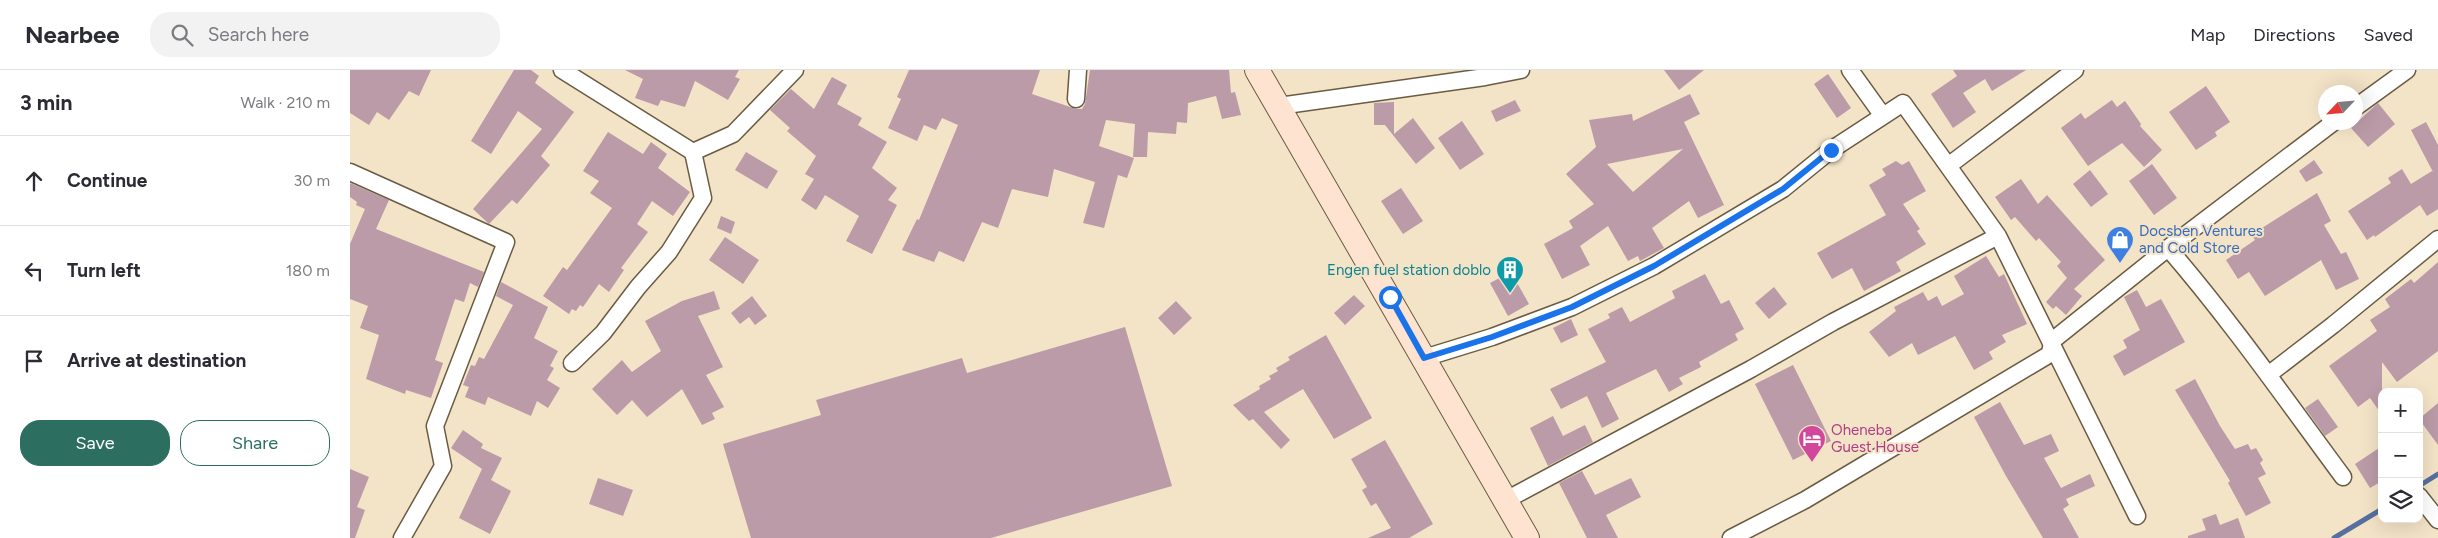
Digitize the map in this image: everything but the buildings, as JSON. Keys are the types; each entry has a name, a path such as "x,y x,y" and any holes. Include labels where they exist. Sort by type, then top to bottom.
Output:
{"main road":[{"path":"1257,70 1528,538"}],"street":[{"path":"562,70 692,152 704,198 669,252 638,287 603,333 572,363"},
{"path":"692,152 733,134 795,70"},
{"path":"1076,99 1078,70"},
{"path":"1279,106 1485,77 1521,70"},
{"path":"1850,70 1883,116"},
{"path":"1948,166 2075,70"},
{"path":"2363,102 2407,70"},
{"path":"1424,358 1492,337 1572,307 1654,266 1783,189 1831,150 1903,103 1998,236 2052,341 2137,516"},
{"path":"1731,538 1805,500 2050,354 2052,341 2168,248 2323,130"},
{"path":"350,172 506,242 435,426 443,466 402,538"},
{"path":"1506,500 1742,374 1833,322 1998,236"},
{"path":"2268,375 2333,325 2438,239"},
{"path":"2168,248 2209,295 2343,477"},
{"path":"2423,501 2438,520"}],"waterway":[{"path":"2423,483 2438,474"},
{"path":"2334,538 2378,511"}],"place":[{"name":"Docsben Ventures and Cold Store","path":"2120,264"},
{"name":"Engen fuel station doblo","path":"1510,294"},
{"name":"Oheneba Guest House","path":"1812,463"}],"route":[{"path":"1390,297 1424,358 1492,337 1572,307 1654,266 1783,189 1831,150"}]}
